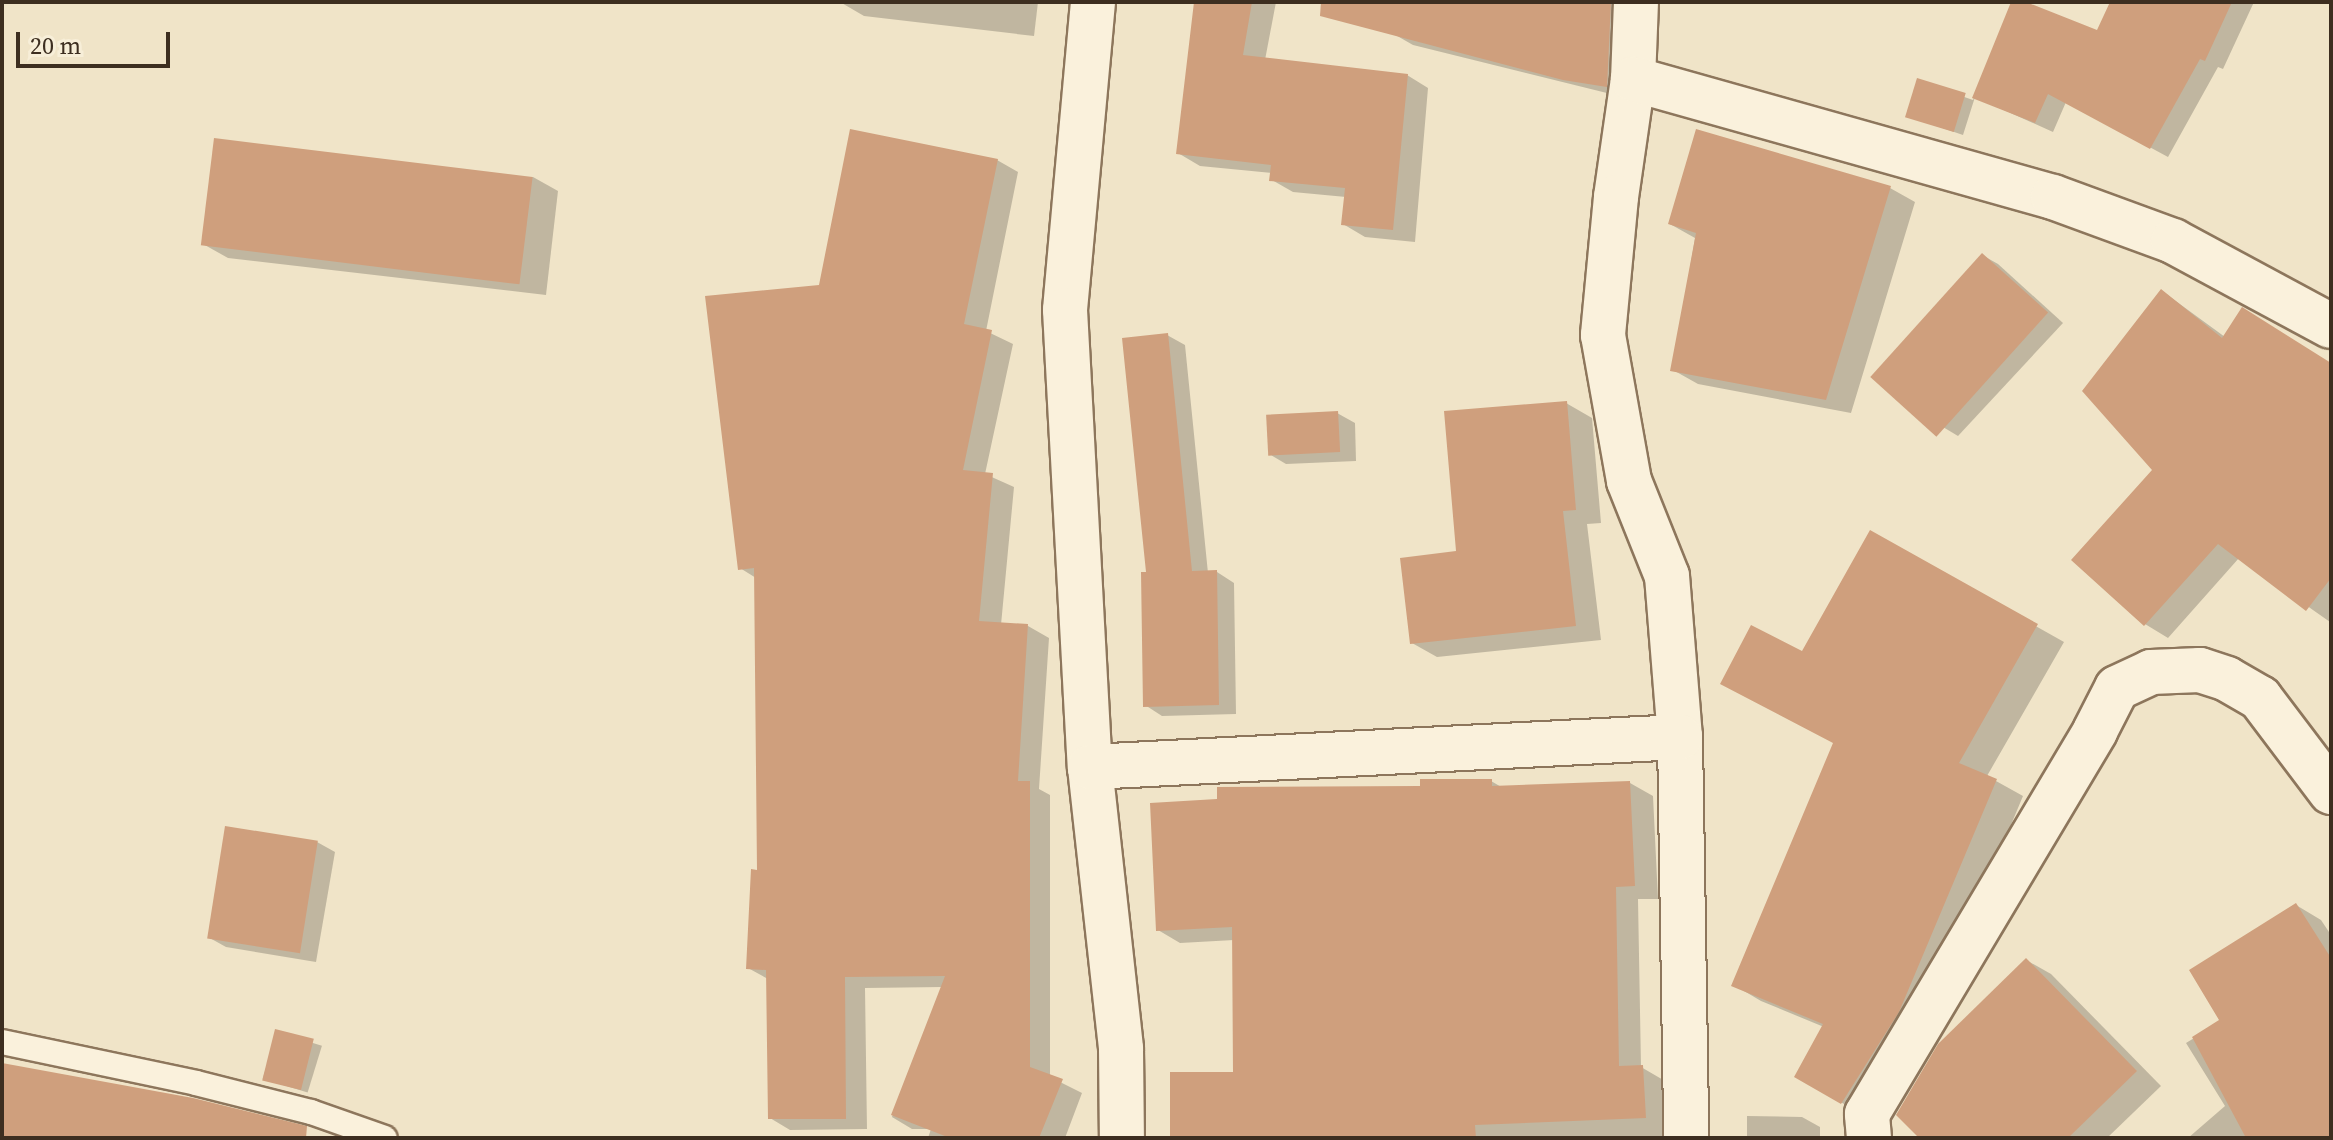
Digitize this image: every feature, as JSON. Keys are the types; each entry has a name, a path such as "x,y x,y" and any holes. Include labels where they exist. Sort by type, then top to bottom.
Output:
{"street":[{"path":"1093,2 1065,310 1090,767 1121,1049 1122,1138"},
{"path":"1636,2 1633,79 1616,197 1603,335 1629,481 1667,576 1680,737 1686,1138"},
{"path":"1633,79 2053,197 2173,241 2331,326"},
{"path":"1869,1138 1867,1114 2095,731 2117,688 2151,672 2200,670 2227,679 2260,698 2331,792"},
{"path":"1090,767 1680,737"}],"lane":[{"path":"2,1042 225,1090 311,1112 385,1138"}],"building":[{"path":"1194,2 1252,2 1243,55 1408,74 1393,230 1341,225 1345,188 1269,181 1271,165 1176,154"},
{"path":"1321,2 1611,2 1607,87 1563,80 1320,16"},
{"path":"2011,2 2026,2 2097,30 2110,2 2232,2 2205,61 2200,59 2150,149 2048,94 2035,123 1972,98"},
{"path":"1917,78 1966,93 1954,132 1905,117"},
{"path":"850,129 998,159 964,324 992,330 963,470 993,473 979,621 1028,624 1018,781 1030,781 1030,1067 1063,1079 1039,1138 950,1138 891,1115 945,976 845,977 846,1119 768,1119 766,970 746,969 751,869 757,870 754,568 738,570 705,296 819,285"},
{"path":"1696,129 1891,186 1826,400 1670,371 1696,233 1668,224"},
{"path":"214,138 533,177 519,284 201,245"},
{"path":"1982,253 2048,313 1936,437 1870,377"},
{"path":"2161,289 2222,338 2242,307 2331,363 2331,578 2306,611 2218,544 2144,626 2071,560 2152,470 2082,391"},
{"path":"1168,333 1192,571 1217,570 1219,705 1143,707 1141,572 1146,572 1122,338"},
{"path":"1567,401 1576,510 1563,511 1576,626 1410,644 1400,558 1456,551 1444,411"},
{"path":"1338,411 1340,452 1268,456 1266,415"},
{"path":"1870,530 2038,624 1959,763 1997,779 1899,1012 1841,1104 1794,1077 1823,1024 1731,986 1833,743 1720,684 1751,625 1802,651"},
{"path":"1420,779 1492,779 1492,786 1630,781 1635,886 1616,887 1619,1066 1643,1065 1646,1118 1475,1125 1476,1138 1170,1138 1170,1072 1233,1072 1232,927 1156,931 1150,803 1217,799 1217,787 1420,786"},
{"path":"225,826 318,841 300,953 207,939"},
{"path":"2296,903 2331,958 2331,1138 2246,1138 2192,1037 2219,1020 2189,970"},
{"path":"2026,958 2137,1071 2068,1138 1919,1138 1896,1115 1938,1044"},
{"path":"275,1029 314,1039 301,1090 262,1080"},
{"path":"2,1063 193,1098 307,1126 306,1138 2,1138"}]}
